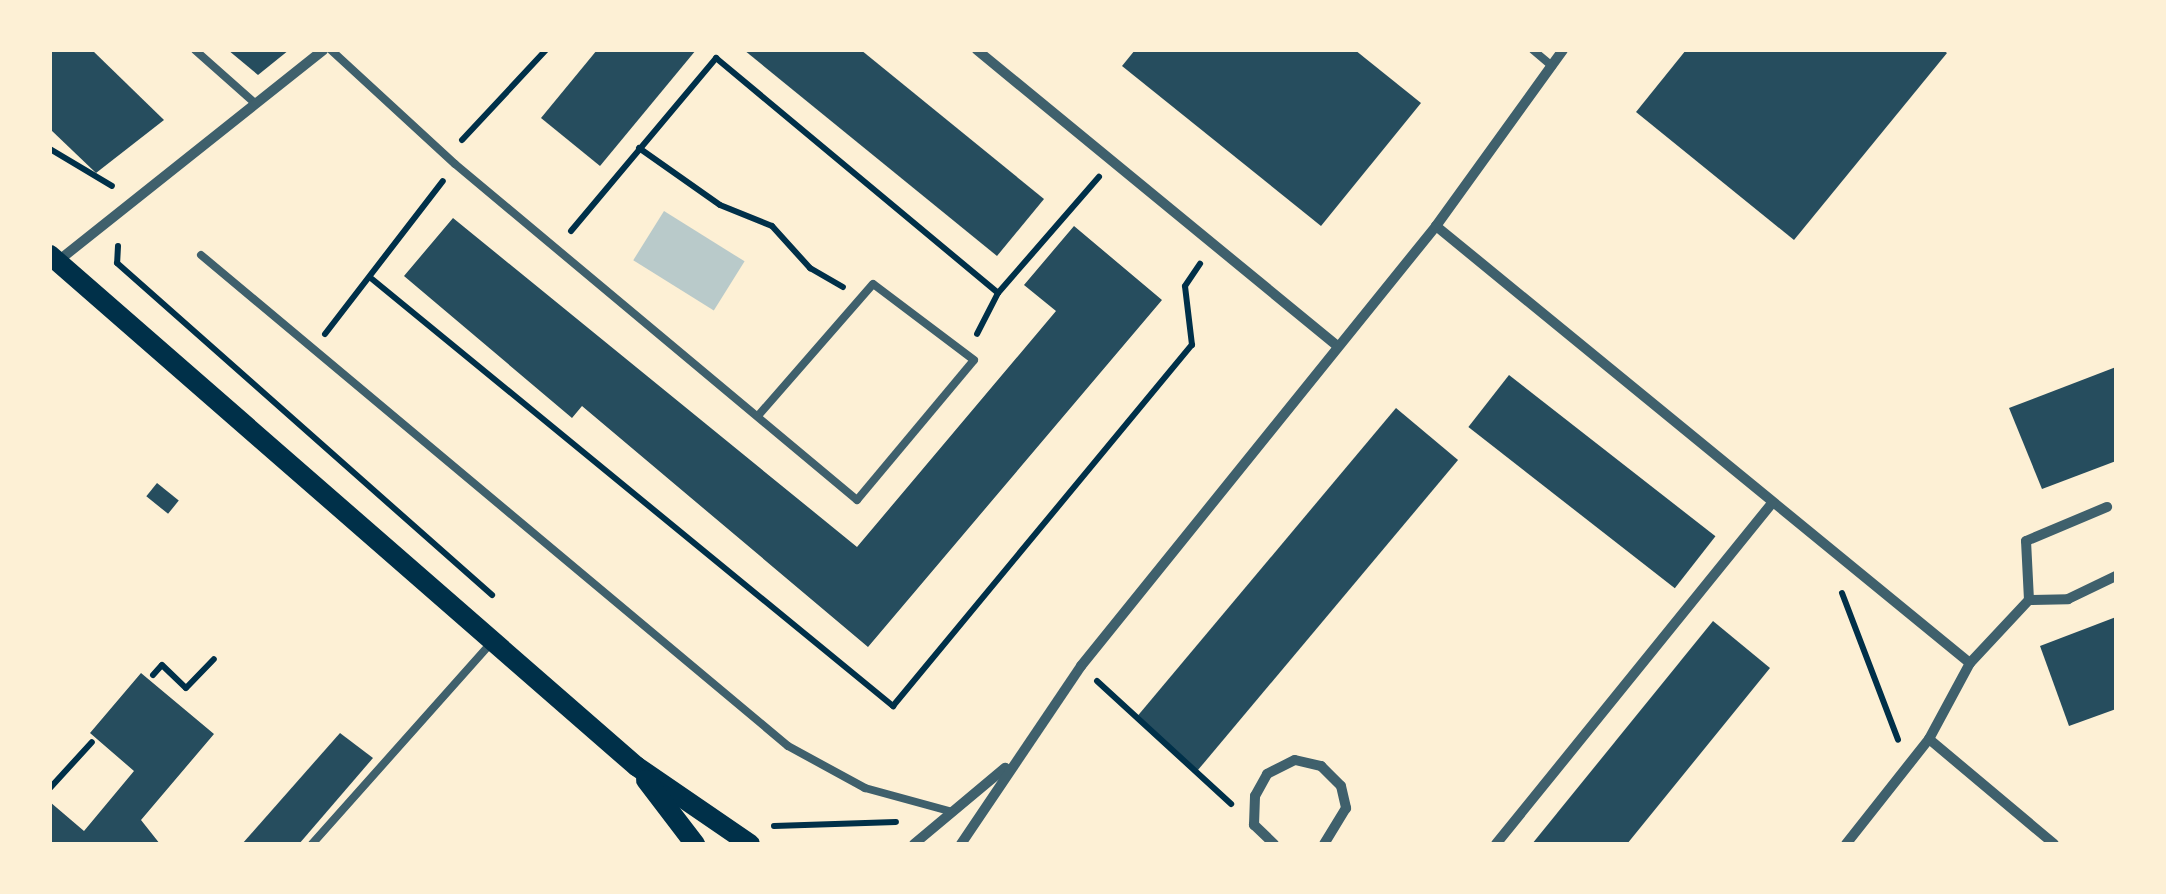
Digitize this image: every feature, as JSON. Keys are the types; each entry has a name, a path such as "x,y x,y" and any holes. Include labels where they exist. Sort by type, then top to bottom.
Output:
{"main road":[{"path":"53,258 636,766 750,844"},
{"path":"636,766 695,844"}],"street":[{"path":"53,258 128,205 327,50"},
{"path":"978,50 1336,345"},
{"path":"960,844 1081,666 1336,345 1436,226 1563,50"},
{"path":"1436,226 1826,551 1970,662"},
{"path":"1496,844 1772,504"},
{"path":"2029,600 2026,540 2107,507"},
{"path":"1846,844 1928,740 1970,662 2029,600 2068,599 2116,576"},
{"path":"1928,740 2054,844"},
{"path":"914,844 1014,760"},
{"path":"1274,844 1254,825 1267,774 1295,760 1321,766 1346,808 1324,844"}],"lane":[{"path":"195,50 256,104"},
{"path":"327,50 455,164 857,500 974,360 873,284 758,416"},
{"path":"1533,50 1552,66"},
{"path":"201,255 788,746 865,788 953,812"},
{"path":"312,844 492,642"}],"path":[{"path":"448,156 546,50"},
{"path":"557,248 716,58 998,293"},
{"path":"639,148 720,205 772,226 857,302"},
{"path":"50,149 110,183 128,205 135,220 117,263 507,608"},
{"path":"963,351 999,306 998,293 1113,162"},
{"path":"314,348 455,164"},
{"path":"1826,551 1908,764"},
{"path":"152,676 162,665 186,688 214,659"},
{"path":"1081,666 1254,825"},
{"path":"50,788 92,742"},
{"path":"760,822 790,830 905,822 928,832"}],"shaded area":[{"path":"664,211 745,261 714,311 633,260"}],"building":[{"path":"50,50 92,50 164,120 96,173 50,129"},
{"path":"228,50 289,50 258,75"},
{"path":"597,50 696,50 600,166 541,118"},
{"path":"744,50 861,50 1044,199 997,256"},
{"path":"1135,50 1355,50 1421,103 1321,226 1122,66"},
{"path":"1686,50 1947,53 1794,240 1636,112"},
{"path":"453,218 857,547 1056,311 1024,285 1074,226 1162,300 868,647 582,406 572,418 404,276"},
{"path":"2116,367 2116,461 2042,489 2009,408"},
{"path":"1509,375 1715,536 1675,588 1468,427"},
{"path":"1396,408 1458,460 1198,770 1136,718"},
{"path":"157,483 179,501 168,514 146,496"},
{"path":"2116,617 2116,709 2069,726 2040,646"},
{"path":"1713,621 1770,668 1627,844 1532,844"},
{"path":"141,673 214,734 141,820 160,844 50,844 50,802 84,831 134,771 90,733"},
{"path":"340,733 373,758 299,844 242,844"}]}
